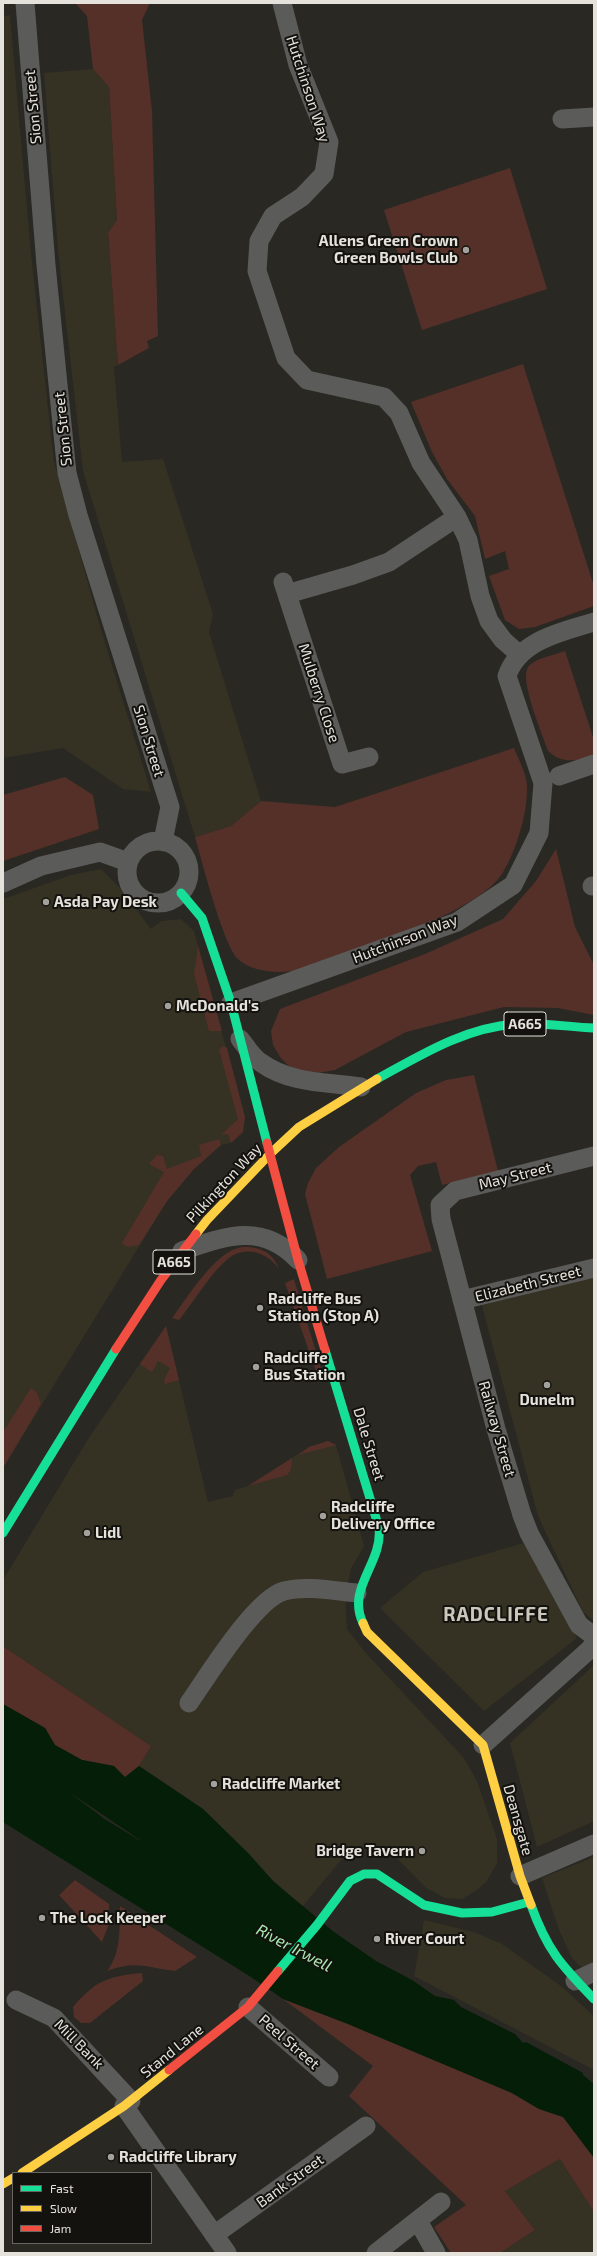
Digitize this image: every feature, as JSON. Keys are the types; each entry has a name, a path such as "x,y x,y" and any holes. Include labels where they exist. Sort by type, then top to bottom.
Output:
{"street":[{"name":"Sion Street","path":"25,3 46,265 68,473 80,523 170,807 163,841"},
{"name":"Hutchinson Way","path":"230,1003 457,922 513,885 539,833 543,783 507,676 511,665 520,655 502,640 489,621 476,582 468,540 457,517 421,463 399,413 384,397 306,380 286,358 257,271 259,241 273,216 302,197 324,174 329,142 298,65 282,3"},
{"path":"562,119 594,117"},
{"name":"Mulberry Close","path":"369,758 342,764 285,588 354,575 389,562 457,517"},
{"path":"520,655 540,639 594,622"},
{"path":"558,776 594,764"},
{"path":"154,841 163,841 176,847 186,857 189,876 181,893 174,899 157,904 140,898 128,882 128,862 138,848 154,841"},
{"path":"3,883 41,866 100,852 128,862"},
{"name":"Dale Street","path":"181,893 202,918 230,1003 298,1260 352,1432 378,1526 379,1537 376,1548 357,1593 359,1616 367,1632 483,1745"},
{"name":"Pilkington Way","path":"3,1533 102,1371 157,1286 206,1220 270,1154 299,1127 361,1087 457,1037 491,1027 546,1024 594,1028"},
{"path":"239,1038 260,1062 289,1076 306,1082 361,1087"},
{"name":"May Street","path":"440,1205 455,1191 594,1156"},
{"name":"Railway Street","path":"440,1205 441,1218 496,1428 529,1533 579,1625 594,1636"},
{"path":"182,1252 236,1235 253,1235 282,1246 298,1260"},
{"name":"Elizabeth Street","path":"462,1300 594,1268"},
{"path":"189,1703 256,1611 271,1597 284,1591 300,1589 357,1593"},
{"path":"483,1745 590,1649 594,1643"},
{"name":"Deansgate","path":"483,1745 520,1876 529,1902 548,1946 575,1981 594,1999"},
{"path":"520,1876 594,1844"},
{"name":"Stand Lane","path":"24,2172 128,2104 254,2001 317,1925 350,1881 364,1874 377,1874 424,1905 462,1913 492,1912 529,1902"},
{"path":"575,1981 594,1972"},
{"name":"Mill Bank","path":"16,2000 54,2018 76,2038 128,2104 214,2236 228,2253"},
{"name":"Peel Street","path":"254,2001 329,2077"},
{"name":"Bank Street","path":"214,2236 366,2126"},
{"path":"3,2184 12,2179"},
{"path":"376,2253 418,2222 441,2202"},
{"path":"418,2222 436,2253"}],"shaded area":[{"path":"75,3 150,3 142,20 152,111 158,336 147,341 149,348 118,365 108,233 117,220 109,87 93,69 87,16"},
{"path":"10,15 31,254 54,462 100,626 151,792 123,789 63,748 3,758 3,16"},
{"path":"93,69 109,87 117,220 108,234 118,365 114,367 122,462 163,459 213,614 209,632 261,801 231,826 195,837 83,471 58,251 44,73"},
{"name":"Allens Green Crown Green Bowls Club","path":"510,168 547,289 422,330 384,210"},
{"path":"523,364 594,586 594,606 535,627 519,629 505,620 489,576 509,569 505,551 485,559 475,516 447,479 432,452 411,402"},
{"path":"565,651 594,740 594,756 576,760 564,760 548,751 533,708 527,684 526,674 528,667 531,664 540,659"},
{"path":"514,748 525,775 527,790 521,828 512,854 502,874 491,886 477,897 441,917 322,966 302,970 278,972 267,971 246,965 238,959 232,951 220,921 195,837 231,826 261,801 335,807"},
{"path":"65,777 93,795 99,829 3,861 3,795"},
{"path":"556,849 575,927 594,965 594,1015 558,1008 504,1007 406,1032 335,1070 318,1073 302,1071 289,1066 280,1057 273,1045 271,1031 280,1009 425,954 503,919 536,881"},
{"path":"101,869 120,888 151,929 161,921 181,919 194,931 245,1117 243,1132 231,1143 221,1145 194,1169 167,1201 3,1468 3,899 71,875"},
{"path":"198,946 222,1031 209,1031 194,974"},
{"path":"223,1046 227,1048 245,1117 243,1132 231,1143 228,1134 221,1135 238,1119 219,1050"},
{"path":"474,1075 498,1171 442,1185 436,1162 418,1166 410,1175 432,1251 327,1279 305,1194 308,1183 316,1168 339,1147 416,1093 446,1080"},
{"path":"219,1139 221,1145 194,1169 167,1201 139,1245 128,1247 122,1243 164,1172 149,1164 157,1155 163,1156 167,1169 201,1156 199,1145"},
{"path":"242,1247 265,1251 273,1258 279,1269 274,1263 263,1255 249,1252 236,1254 229,1258 216,1271 179,1320 172,1318 194,1287 212,1266 232,1250"},
{"name":"Dunelm","path":"594,1272 594,1621 583,1612 538,1516 481,1302"},
{"path":"294,1279 322,1372 317,1373 285,1283"},
{"path":"166,1326 208,1502 233,1496 235,1490 248,1486 309,1447 328,1441 336,1445 364,1546 351,1569 345,1596 347,1629 365,1652 464,1758 477,1781 497,1839 497,1863 487,1881 477,1890 462,1899 445,1898 426,1888 390,1851 351,1848 302,1907 263,1871 249,1854 203,1809 139,1766 151,1746 3,1646 3,1580 90,1436"},
{"path":"166,1326 179,1380 165,1384 164,1380 170,1368 158,1361 152,1372 140,1364"},
{"path":"31,1388 37,1393 41,1404 3,1468 3,1432"},
{"path":"328,1441 336,1445 298,1455 309,1447"},
{"path":"292,1458 291,1470 287,1475 248,1486"},
{"path":"524,1543 577,1638 484,1711 380,1608 423,1572"},
{"path":"3,1646 151,1746 139,1766 125,1778 114,1766 82,1760 55,1745 45,1728 3,1704"},
{"path":"594,1665 594,1821 537,1847 510,1743"},
{"path":"594,1857 594,1980 572,1958 559,1930 542,1878"},
{"path":"75,1880 109,1904 109,1924 102,1942 59,1895"},
{"path":"120,1906 197,1957 175,1971 134,1965 107,1971 112,1964 119,1940"},
{"path":"424,1920 474,1932 502,1944 561,1986 594,2016 594,2070 414,1976"},
{"path":"142,1973 143,1981 90,2023 81,2023 74,2017 73,2007 88,1991 103,1981 120,1976"},
{"path":"283,1999 348,2024 512,2093 539,2109 563,2117 594,2158 594,2212 560,2159 505,2191 535,2230 500,2253 451,2253 434,2227 466,2205 349,2096 373,2066"},
{"path":"560,2159 594,2212 594,2253 500,2253 535,2230 505,2191"}],"water":[{"path":"3,1704 45,1728 55,1745 82,1760 114,1766 125,1777 139,1766 203,1809 249,1854 274,1882 334,1932 376,1961 412,1980 435,1996 454,2000 461,2007 515,2034 523,2043 526,2042 583,2073 583,2075 594,2084 594,2158 563,2117 539,2109 512,2093 348,2024 283,1999 251,1977 3,1822 3,1771 25,1799 53,1821 98,1847 146,1870 157,1864 140,1840 38,1771 3,1751"}],"waterway":[{"name":"River Irwell","path":"3,1764 94,1833 192,1893"}],"traffic: fast":[{"path":"181,893 202,918 231,1003 267,1143"},
{"path":"377,1079 443,1044 478,1031 515,1024 594,1028"},
{"path":"3,1533 116,1349"},
{"path":"325,1350 379,1528 379,1541 376,1553 359,1598 359,1610 363,1623"},
{"path":"278,1971 317,1925 350,1881 364,1874 377,1874 424,1905 462,1913 492,1912 529,1902"},
{"path":"531,1905 549,1946 572,1976 594,1999"}],"traffic: slow":[{"path":"196,1234 207,1220 270,1154 299,1127 377,1079"},
{"path":"363,1623 367,1632 483,1745 520,1876 531,1905"},
{"path":"24,2172 124,2106 169,2070"},
{"path":"3,2184 12,2179"}],"traffic: jam":[{"path":"267,1143 298,1260 325,1350"},
{"path":"116,1349 161,1280 196,1234"},
{"path":"169,2070 248,2007 278,1971"}],"place":[{"name":"Allens Green Crown Green Bowls Club","path":"466,250"},
{"name":"Asda Pay Desk","path":"46,902"},
{"name":"McDonald's","path":"168,1006"},
{"name":"Radcliffe Bus Station (Stop A)","path":"260,1308"},
{"name":"Radcliffe Bus Station","path":"256,1367"},
{"name":"Dunelm","path":"547,1385"},
{"name":"Radcliffe Delivery Office","path":"323,1516"},
{"name":"Lidl","path":"87,1533"},
{"name":"Radcliffe Market","path":"214,1784"},
{"name":"Bridge Tavern","path":"422,1851"},
{"name":"The Lock Keeper","path":"42,1918"},
{"name":"River Court","path":"377,1939"},
{"name":"Radcliffe Library","path":"111,2157"}],"district":[{"name":"RADCLIFFE","path":"496,1615"}]}
